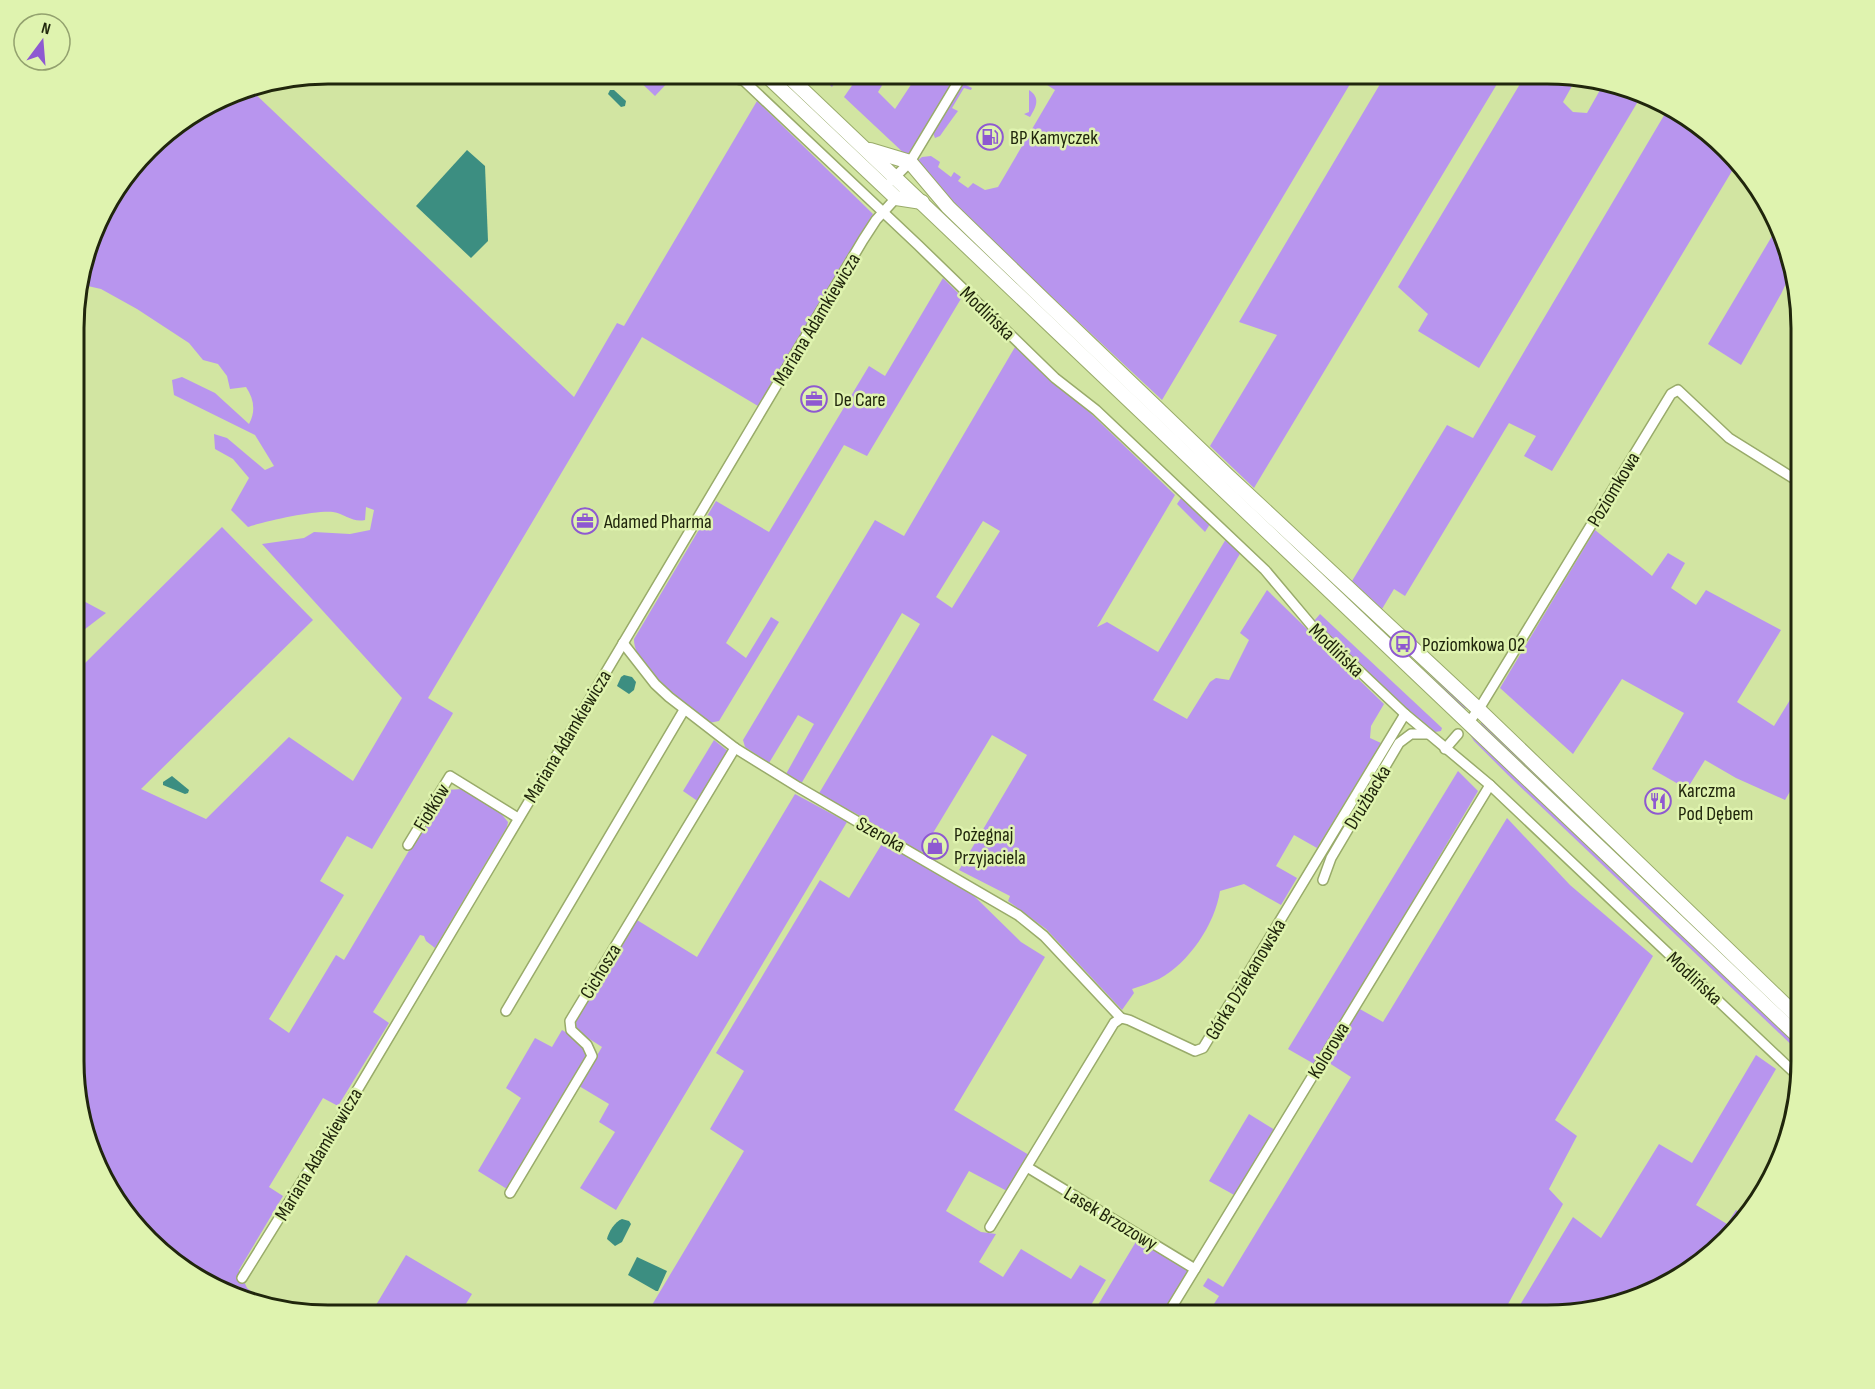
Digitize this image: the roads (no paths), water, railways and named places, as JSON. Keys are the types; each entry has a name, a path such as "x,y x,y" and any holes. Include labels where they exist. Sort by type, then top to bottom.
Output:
{"highway":[{"path":"775,84 896,198 922,202"},
{"path":"797,84 1791,1030"},
{"path":"865,148 910,162 948,207 1044,300 1235,483 1479,709 1791,1010"}],"street":[{"name":"Modlińska","path":"747,84 1055,378 1096,410 1265,570 1312,627 1427,734 1490,785 1790,1069"},
{"path":"879,182 888,182 896,177 910,162 957,84"},
{"name":"Mariana Adamkiewicza","path":"242,1278 327,1141 863,240 896,198"},
{"name":"Poziomkowa","path":"1468,723 1479,709 1671,394 1678,390 1729,438 1791,477"},
{"name":"Szeroka","path":"623,643 655,684 684,710 735,748 1018,915 1044,936 1121,1018"},
{"path":"506,1011 684,710"},
{"name":"Górka Dziekanowska","path":"1121,1018 1196,1051 1203,1048 1405,714"},
{"name":"Drużbacka","path":"1323,880 1331,858 1399,743 1411,734 1427,734"},
{"path":"1445,748 1458,734"},
{"name":"Cichosza","path":"510,1193 592,1056 588,1045 571,1030 570,1022 735,748"},
{"name":"Fiołków","path":"408,845 450,776 519,819"},
{"name":"Kolorowa","path":"1173,1305 1490,785"},
{"path":"990,1227 1108,1031 1121,1018"},
{"name":"Lasek Brzozowy","path":"1027,1167 1195,1269"}],"water":[{"path":"610,90 614,90 626,101 625,106 621,107 608,94"},
{"path":"467,150 485,166 488,241 471,258 416,206"},
{"path":"624,675 632,677 636,682 634,690 629,694 617,686"},
{"path":"172,776 189,790 188,793 185,794 163,785 163,782"},
{"path":"622,1219 631,1224 622,1242 615,1246 607,1239 614,1225"},
{"path":"637,1257 667,1271 658,1291 628,1275"}],"place":[{"name":"BP Kamyczek","path":"990,137"},
{"name":"De Care","path":"814,399"},
{"name":"Adamed Pharma","path":"585,521"},
{"name":"Poziomkowa 02","path":"1403,644"},
{"name":"Karczma Pod Dębem","path":"1658,801"},
{"name":"Pożegnaj Przyjaciela","path":"935,846"}]}
